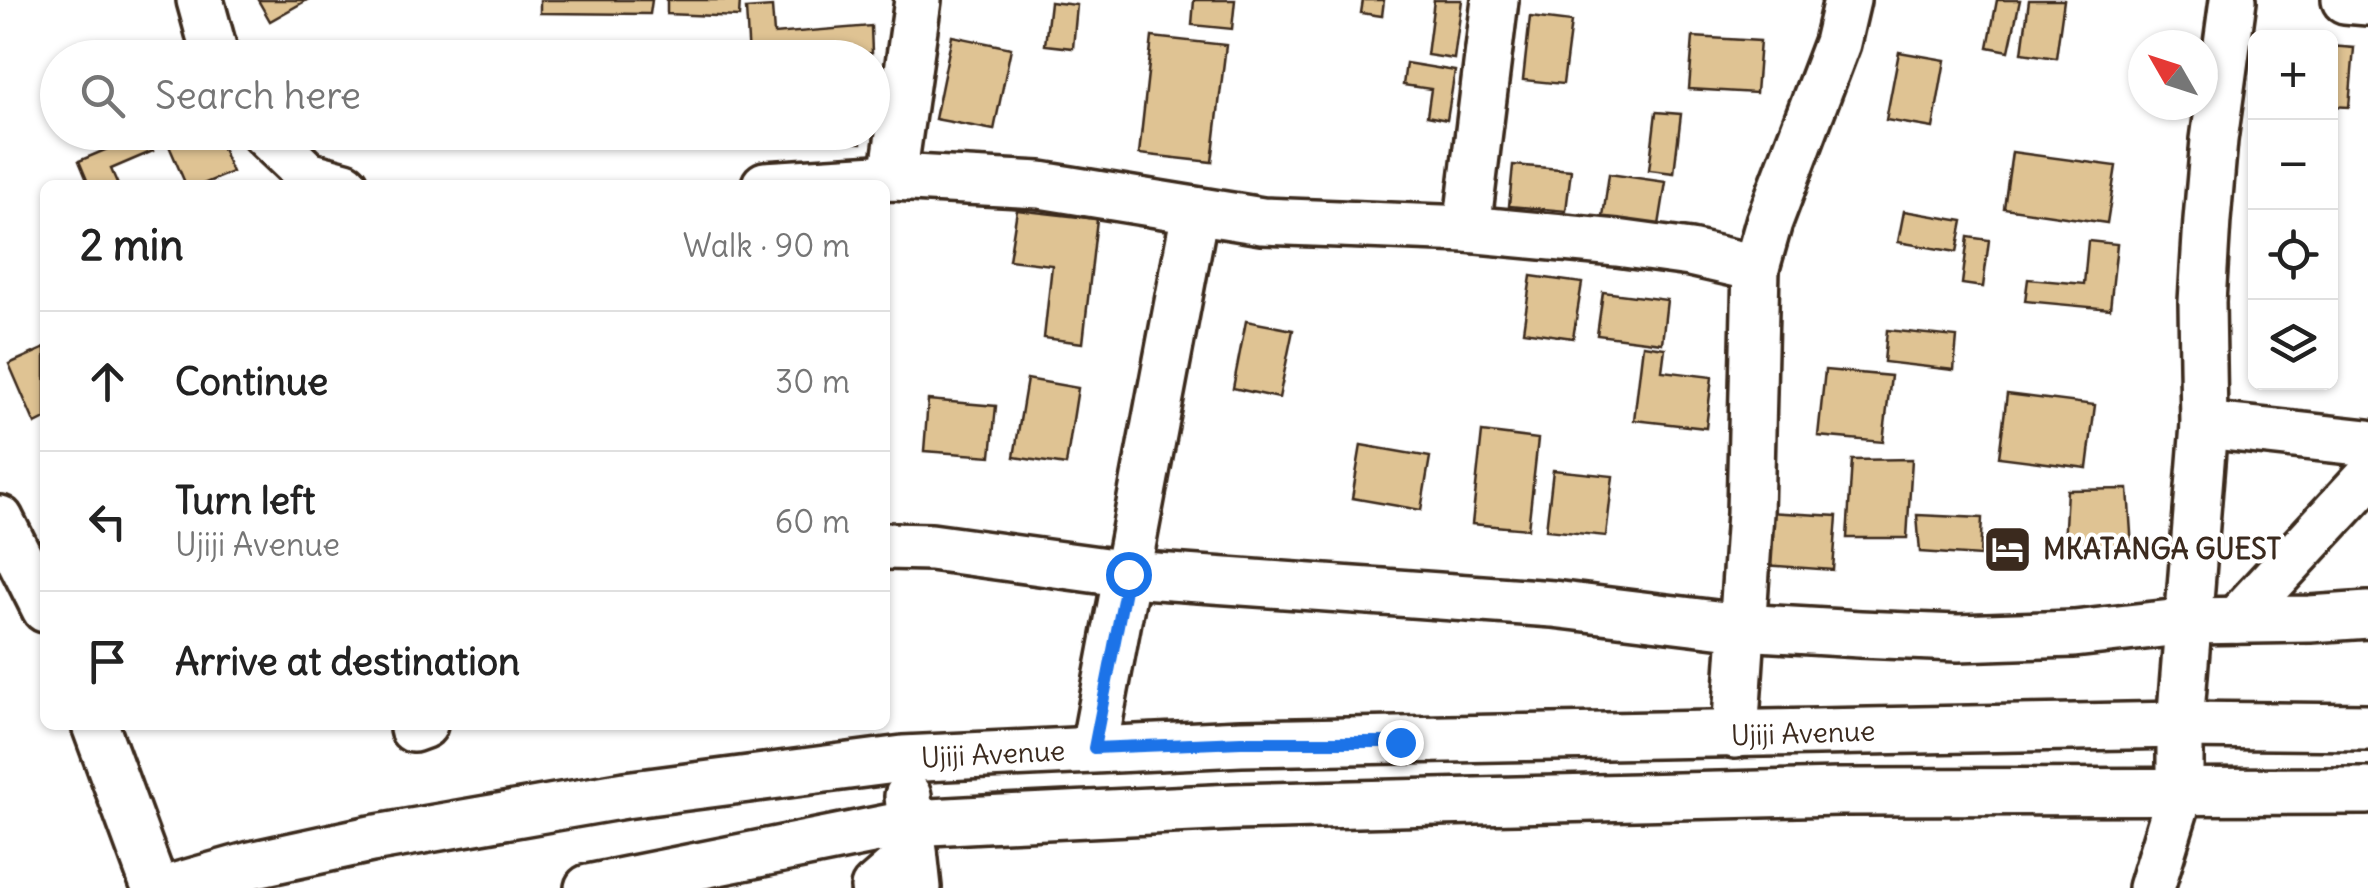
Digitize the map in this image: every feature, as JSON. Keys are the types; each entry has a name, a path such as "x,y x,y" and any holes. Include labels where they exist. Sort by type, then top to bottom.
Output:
{"street":[{"path":"200,0 211,40"},
{"path":"893,177 918,0"},
{"path":"1467,229 1495,0"},
{"path":"1734,735 1750,512 1756,268 1769,222 1837,43 1847,0"},
{"path":"2151,888 2180,793 2180,725 2204,425 2202,302 2207,220 2234,0"},
{"path":"2346,0 2368,2"},
{"path":"282,150 308,175 326,180"},
{"path":"845,180 893,177 1040,185 1195,212 1300,224 1467,229 1617,242 1756,268"},
{"path":"1094,748 1195,212"},
{"path":"2204,425 2368,443"},
{"path":"2236,620 2368,478"},
{"path":"0,519 40,600"},
{"path":"890,546 932,547 1128,574 1553,604 1741,627 1958,638 2074,634 2189,620 2368,615"},
{"name":"Ujiji Avenue","path":"170,888 255,876 371,838 625,794 903,758 1241,742 2364,725"},
{"path":"96,730 155,888"},
{"path":"903,758 915,855"},
{"path":"588,888 915,855 1234,807 1838,792 2368,791"},
{"path":"874,888 915,855"}],"building":[{"path":"258,0 307,0 270,21"},
{"path":"540,0 652,0 650,14 540,13"},
{"path":"667,0 740,0 739,17 667,14"},
{"path":"1194,0 1235,0 1232,29 1192,25"},
{"path":"1363,0 1384,0 1382,16 1361,13"},
{"path":"1434,0 1462,0 1454,59 1427,55"},
{"path":"1997,0 2020,0 2009,51 1988,47"},
{"path":"2029,0 2064,0 2056,58 2022,53"},
{"path":"1050,2 1077,5 1073,48 1045,45"},
{"path":"772,7 774,34 871,26 872,40 748,40 746,9"},
{"path":"1530,17 1571,22 1563,84 1523,80"},
{"path":"952,36 1011,48 994,130 935,119"},
{"path":"1152,37 1226,45 1212,162 1139,154"},
{"path":"1693,37 1760,41 1756,93 1689,89"},
{"path":"2338,47 2354,48 2349,107 2338,106"},
{"path":"1899,52 1945,60 1933,128 1886,120"},
{"path":"1406,63 1455,71 1447,120 1427,116 1431,89 1403,85"},
{"path":"1656,112 1681,114 1674,173 1649,170"},
{"path":"105,150 153,151 111,169 116,180 87,180 79,161"},
{"path":"171,150 223,150 232,172 213,180 184,180"},
{"path":"2012,152 2116,166 2107,223 2004,208"},
{"path":"1513,165 1571,170 1566,211 1509,206"},
{"path":"1609,174 1666,182 1659,225 1603,217"},
{"path":"1017,210 1097,219 1083,343 1044,338 1052,265 1009,260"},
{"path":"1904,211 1963,221 1957,252 1898,242"},
{"path":"1968,237 1989,240 1983,287 1962,284"},
{"path":"2088,241 2117,244 2110,309 2025,301 2028,279 2084,284"},
{"path":"1531,276 1582,283 1573,338 1523,331"},
{"path":"1603,292 1667,300 1662,343 1597,335"},
{"path":"1246,321 1293,330 1279,398 1233,388"},
{"path":"1887,330 1957,337 1954,370 1884,362"},
{"path":"1643,345 1665,348 1662,371 1712,377 1706,428 1634,420"},
{"path":"40,350 40,422 35,424 9,364"},
{"path":"1825,370 1891,376 1883,442 1818,436"},
{"path":"1027,379 1078,388 1066,465 1014,457"},
{"path":"2007,394 2095,405 2087,468 1999,457"},
{"path":"928,400 996,406 991,456 924,451"},
{"path":"1482,432 1538,439 1528,529 1472,524"},
{"path":"1361,445 1430,457 1421,510 1352,498"},
{"path":"1912,459 1907,538 1847,538 1852,460"},
{"path":"1553,470 1613,476 1606,536 1546,530"},
{"path":"2128,489 2132,548 2064,545 2067,490"},
{"path":"1767,512 1837,516 1833,570 1763,565"},
{"path":"1917,515 1982,518 1980,556 1920,552"}],"place":[{"name":"MKATANGA GUEST","path":"2008,549"}],"route":[{"path":"1128,574 1094,748 1241,742 1400,742"}]}
